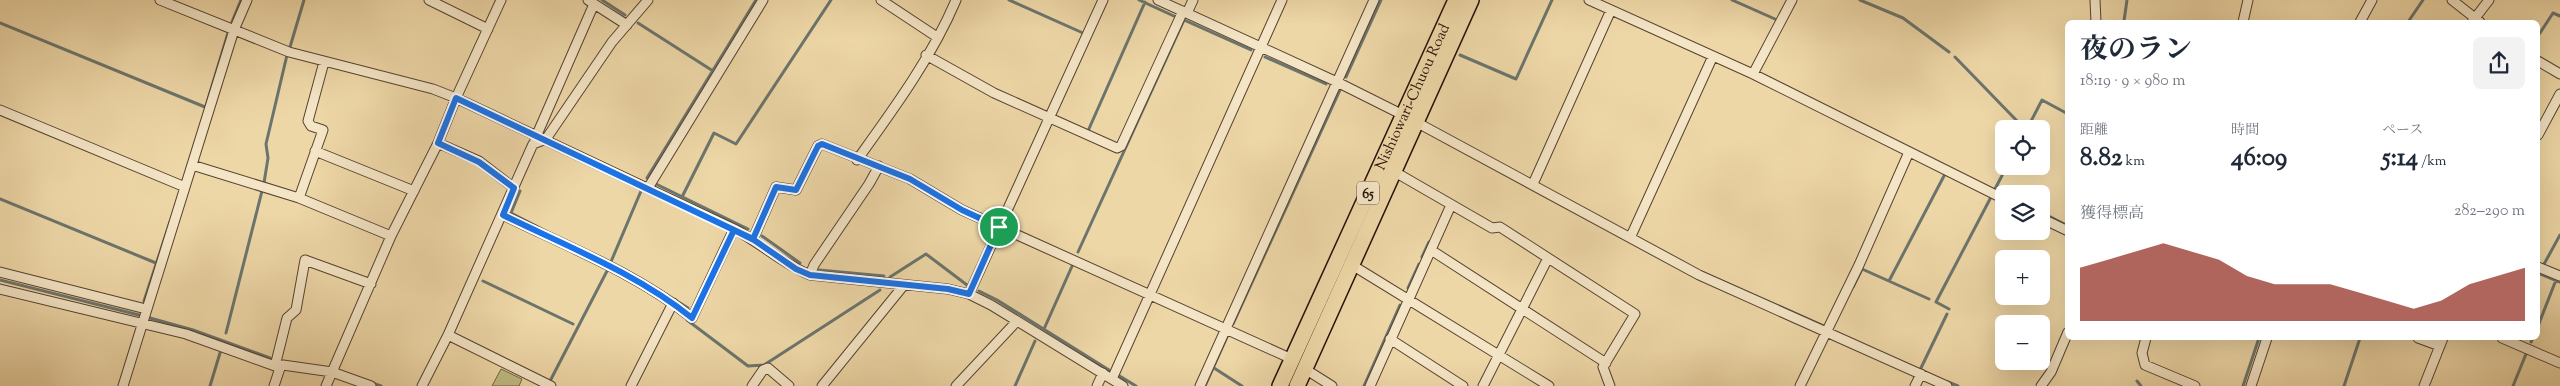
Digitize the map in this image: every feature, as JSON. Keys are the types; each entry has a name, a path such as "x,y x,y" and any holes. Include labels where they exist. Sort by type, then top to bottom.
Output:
{"main road":[{"name":"Nishiowari-Chuou Road","path":"1280,386 1456,0"},
{"name":"Nishiowari-Chuou Road","path":"1297,386 1471,0"}],"street":[{"path":"160,0 289,52 433,89 456,98 546,139 753,239 796,269 810,275 948,289 969,294 991,305 1123,386"},
{"path":"123,386 234,30 247,0"},
{"path":"429,0 488,29"},
{"path":"326,386 391,236 438,143 456,98 501,0"},
{"path":"533,144 546,139 612,42 648,0"},
{"path":"648,188 763,0"},
{"path":"881,0 937,37"},
{"path":"857,160 905,92 956,0"},
{"path":"969,294 1103,0"},
{"path":"1158,0 1337,82 1403,115 1699,275 1947,386"},
{"path":"926,55 994,93 1117,148 1121,146 1185,12 1193,0"},
{"path":"1112,379 1282,0"},
{"path":"1200,386 1374,0"},
{"path":"1589,0 1754,74 1995,194"},
{"path":"1754,74 1792,0"},
{"path":"2095,0 2099,20"},
{"path":"2243,20 2248,0"},
{"path":"2361,20 2372,0"},
{"path":"2452,0 2474,20"},
{"path":"2476,20 2489,0"},
{"path":"422,386 448,335 503,215 591,2 627,24"},
{"path":"1533,184 1611,10"},
{"path":"1630,236 1713,56"},
{"path":"299,198 323,130 311,126 308,121 324,62"},
{"path":"2540,62 2560,74"},
{"path":"2540,131 2560,94"},
{"path":"0,110 185,187"},
{"path":"438,143 479,162 514,188"},
{"path":"753,239 776,187 796,190 818,146 822,144 857,160 879,166 910,179 962,210 1292,359"},
{"path":"316,151 414,191"},
{"path":"1800,386 1910,152"},
{"path":"192,165 299,198 391,236"},
{"path":"810,275 814,264 869,184 879,166"},
{"path":"1395,172 1492,228 1500,227 1635,314 1603,368 1610,386"},
{"path":"1373,385 1390,339 1451,205"},
{"path":"503,215 608,266 674,303 692,318 734,230"},
{"path":"2050,222 2065,230"},
{"path":"1431,250 1606,363"},
{"path":"1483,386 1548,258"},
{"path":"274,386 288,318 296,310 305,260 371,284"},
{"path":"1352,265 1549,386"},
{"path":"2540,268 2560,276"},
{"path":"0,272 146,310"},
{"path":"822,386 904,285"},
{"path":"0,289 186,334 277,367 283,364 332,372 371,386"},
{"path":"631,386 674,303"},
{"path":"956,386 1017,321"},
{"path":"448,335 551,386"},
{"path":"1390,339 1463,386"},
{"path":"2041,386 2051,372 2065,339"},
{"path":"2145,340 2142,353 2146,365 2195,386"},
{"path":"2251,386 2267,340"},
{"path":"2507,340 2560,363"},
{"path":"2424,386 2441,342"},
{"path":"752,386 763,370 768,368 790,386"},
{"path":"1305,369 1332,386"},
{"path":"1097,386 1103,374"},
{"path":"1916,386 1921,374"}],"shaded area":[{"path":"501,369 522,379 519,386 492,386"}],"waterway":[{"path":"232,22 241,0"},
{"path":"290,47 304,0"},
{"path":"602,0 625,15"},
{"path":"647,178 756,0"},
{"path":"682,197 714,133 736,144 831,0"},
{"path":"1009,0 1083,33"},
{"path":"1139,0 1176,17"},
{"path":"1346,77 1381,0"},
{"path":"1460,55 1516,79 1552,0"},
{"path":"1732,0 1775,19"},
{"path":"1860,0 1903,18 1949,52"},
{"path":"2124,20 2127,0"},
{"path":"2409,20 2423,0"},
{"path":"1088,131 1145,2"},
{"path":"2540,33 2553,13 2560,16"},
{"path":"1078,252 1184,20 1251,50"},
{"path":"0,23 205,107"},
{"path":"638,23 713,71"},
{"path":"206,106 228,33"},
{"path":"264,183 268,158 266,144 287,55"},
{"path":"1265,57 1326,84"},
{"path":"1955,57 2016,120"},
{"path":"1233,324 1340,90"},
{"path":"2032,120 2042,100 2065,112"},
{"path":"1889,281 1945,174 1948,175"},
{"path":"1997,185 2002,175"},
{"path":"656,184 748,229"},
{"path":"226,333 262,191"},
{"path":"520,191 511,213 538,227"},
{"path":"610,264 641,191"},
{"path":"0,199 156,263"},
{"path":"1949,309 1936,302 1990,199"},
{"path":"2050,217 2065,224"},
{"path":"144,301 170,222"},
{"path":"2543,266 2560,235"},
{"path":"762,236 800,263"},
{"path":"1422,257 1429,242"},
{"path":"890,277 926,254 967,285"},
{"path":"1044,329 1073,264"},
{"path":"1408,288 1419,264"},
{"path":"1853,287 1862,269 1929,299"},
{"path":"819,270 884,276"},
{"path":"549,383 607,271"},
{"path":"1704,273 1824,326"},
{"path":"2540,274 2560,282"},
{"path":"0,280 139,315"},
{"path":"2540,321 2556,280"},
{"path":"483,281 573,324"},
{"path":"656,288 688,308"},
{"path":"764,365 880,290"},
{"path":"979,291 997,300 1109,370"},
{"path":"1364,386 1400,305"},
{"path":"1920,370 1947,314"},
{"path":"150,318 193,330 270,358"},
{"path":"687,320 748,366 765,365"},
{"path":"1205,386 1227,337"},
{"path":"2243,386 2258,340"},
{"path":"2344,386 2359,340"},
{"path":"1015,386 1035,341"},
{"path":"210,386 220,353"},
{"path":"2513,386 2526,354"},
{"path":"1214,368 1242,386"},
{"path":"1118,375 1136,386"},
{"path":"2137,381 2141,386"},
{"path":"1948,382 1958,386"},
{"path":"375,384 381,386"}],"route":[{"path":"999,227 962,210 910,179 879,166 857,160 822,144 818,146 796,190 776,187 753,239 734,230 692,318 674,303 608,266 503,215 514,188 479,162 438,143 456,98 546,139 734,230 754,240 796,269 823,278 948,289 969,294 999,227"}]}
